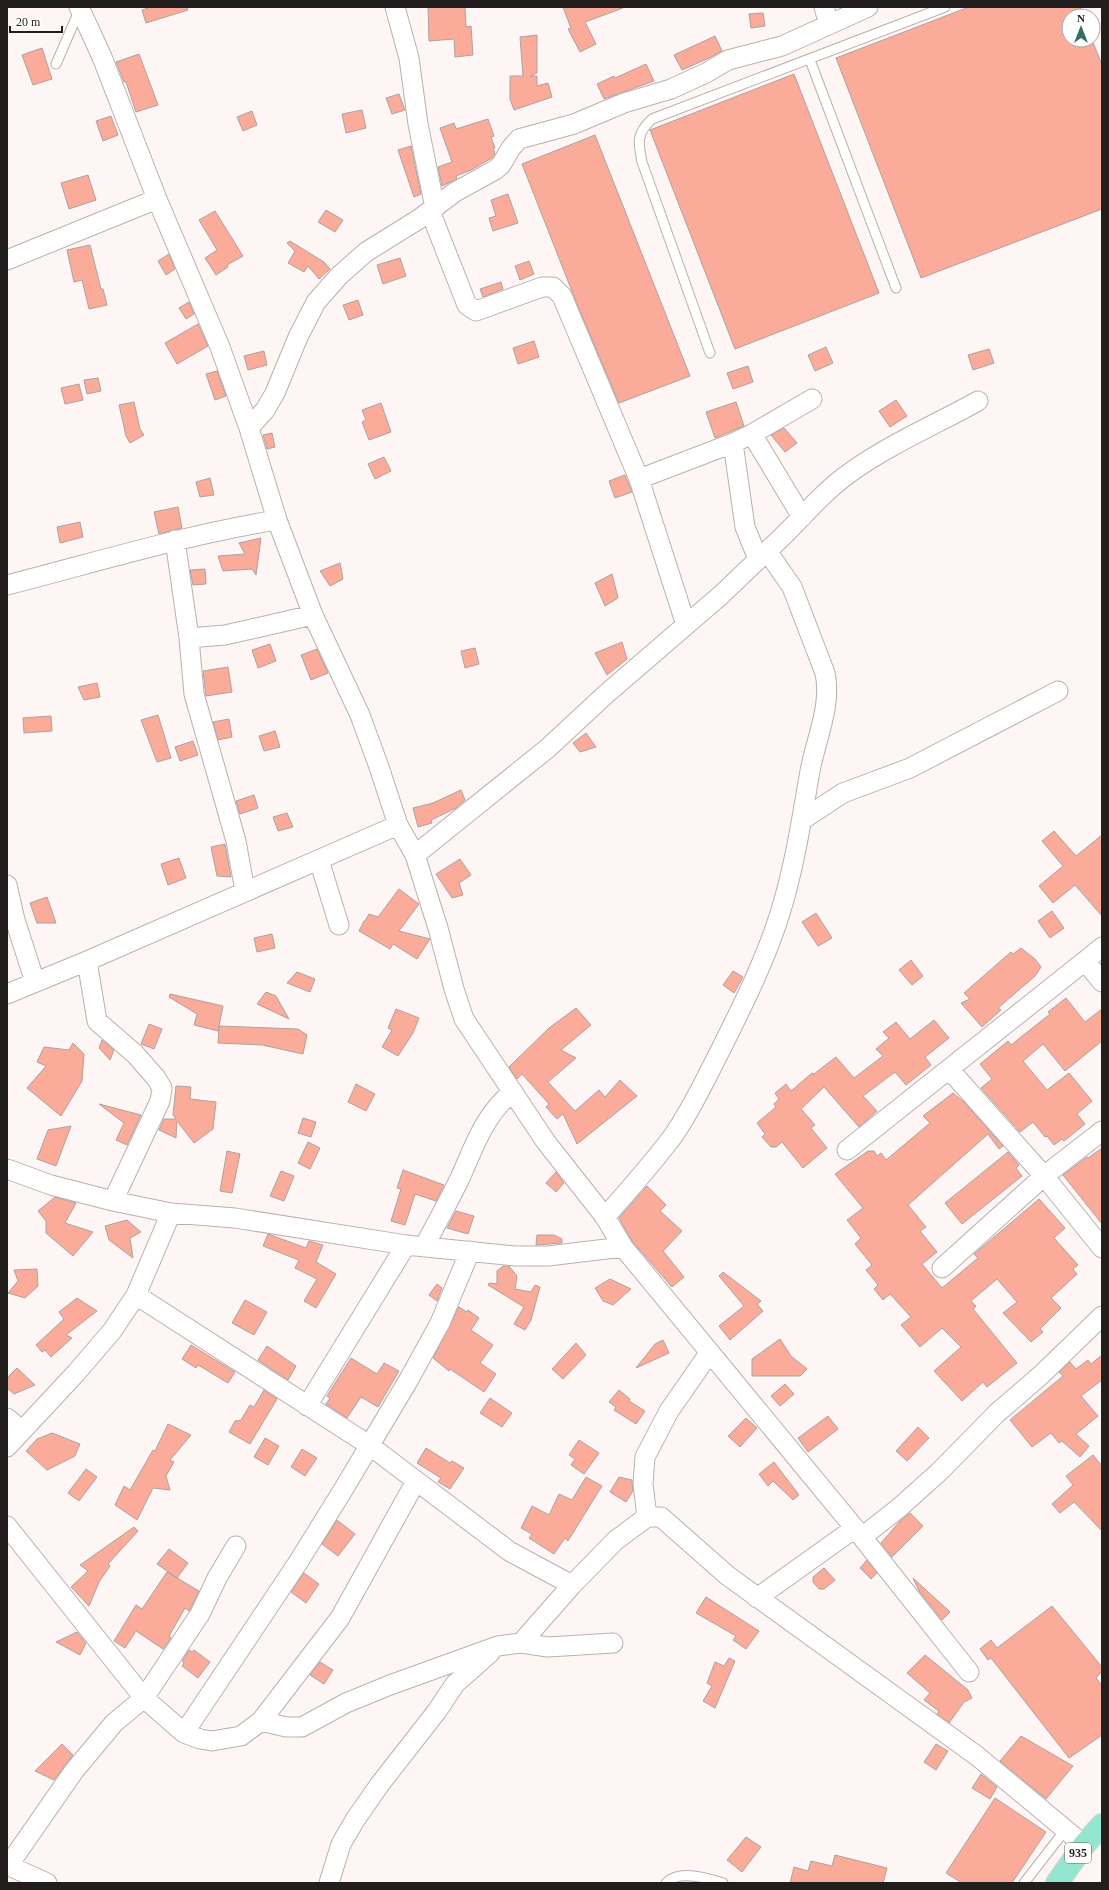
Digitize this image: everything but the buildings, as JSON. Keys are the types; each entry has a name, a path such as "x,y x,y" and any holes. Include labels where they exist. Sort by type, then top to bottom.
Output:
{"main road":[{"name":"935","path":"1056,1883 1084,1845 1102,1825"}],"street":[{"path":"395,7 409,58 418,124 433,210 467,304 476,311 542,287 553,287 562,296 639,479 686,625"},
{"path":"824,7 829,25"},
{"path":"249,428 265,410 275,392 298,337 316,302 339,276 366,252 433,210 455,192 498,168 505,160 515,142 524,137 574,124 624,103 671,89 706,73 728,60 782,46 868,8"},
{"path":"79,9 102,57 157,199 220,347 249,428 277,520 313,615 360,716 380,767 398,825 415,855 464,1019 546,1142 605,1217 623,1248 859,1532 969,1672"},
{"path":"7,260 157,199"},
{"path":"639,479 733,443 752,434 812,399"},
{"path":"415,855 548,748 605,695 721,595 850,472 870,459 978,401"},
{"path":"752,434 802,517"},
{"path":"605,1217 640,1178 673,1136 700,1094 743,1006 781,911 788,887 812,765 826,704 827,684 825,673 792,587 763,555 745,527 733,443"},
{"path":"7,585 174,540 226,528 277,520"},
{"path":"174,540 190,638 194,694 236,841 245,892"},
{"path":"190,638 225,635 313,615"},
{"path":"802,820 843,793 910,768 1058,691"},
{"path":"7,994 87,961 398,825"},
{"path":"319,860 339,925"},
{"path":"7,885 15,920 35,982"},
{"path":"847,1150 1102,947"},
{"path":"87,961 97,1021 135,1054 156,1078 162,1088 160,1101 113,1201"},
{"path":"1085,961 1102,982"},
{"path":"948,1070 1044,1176 1102,1248"},
{"path":"424,1247 479,1135 494,1109 501,1101 513,1092"},
{"path":"942,1268 1044,1176 1102,1131"},
{"path":"7,1170 51,1185 113,1201 171,1213 235,1218 406,1245 515,1256 548,1256 623,1248"},
{"path":"7,1447 76,1373 112,1331 136,1295 171,1213"},
{"path":"307,1406 406,1245"},
{"path":"184,1734 299,1561 408,1381 440,1322 470,1252"},
{"path":"136,1295 369,1445 509,1551 572,1585"},
{"path":"757,1598 900,1507 939,1472 997,1413 1051,1366 1102,1316"},
{"path":"647,1517 642,1484 645,1456 669,1411 710,1352"},
{"path":"7,1418 22,1431"},
{"path":"7,1526 144,1698 184,1734 212,1741 241,1736 261,1721 340,1618 416,1481"},
{"path":"521,1643 572,1585 616,1540 647,1517 661,1517 728,1576 977,1756 1084,1845"},
{"path":"47,1883 8,1865 74,1771 114,1723 144,1698 200,1614 217,1578 236,1546"},
{"path":"261,1721 286,1727 302,1727 346,1703 390,1685 498,1646 521,1643 548,1648 613,1643"},
{"path":"329,1883 341,1844 355,1820 380,1784 417,1739 455,1684 498,1646"}],"lane":[{"path":"710,353 642,162 639,139 643,128 652,119 810,60 945,7"},
{"path":"56,64 79,9"},
{"path":"810,60 896,288"},
{"path":"1024,1883 1066,1829"},
{"path":"666,1883 676,1877 684,1876 723,1883"}]}
